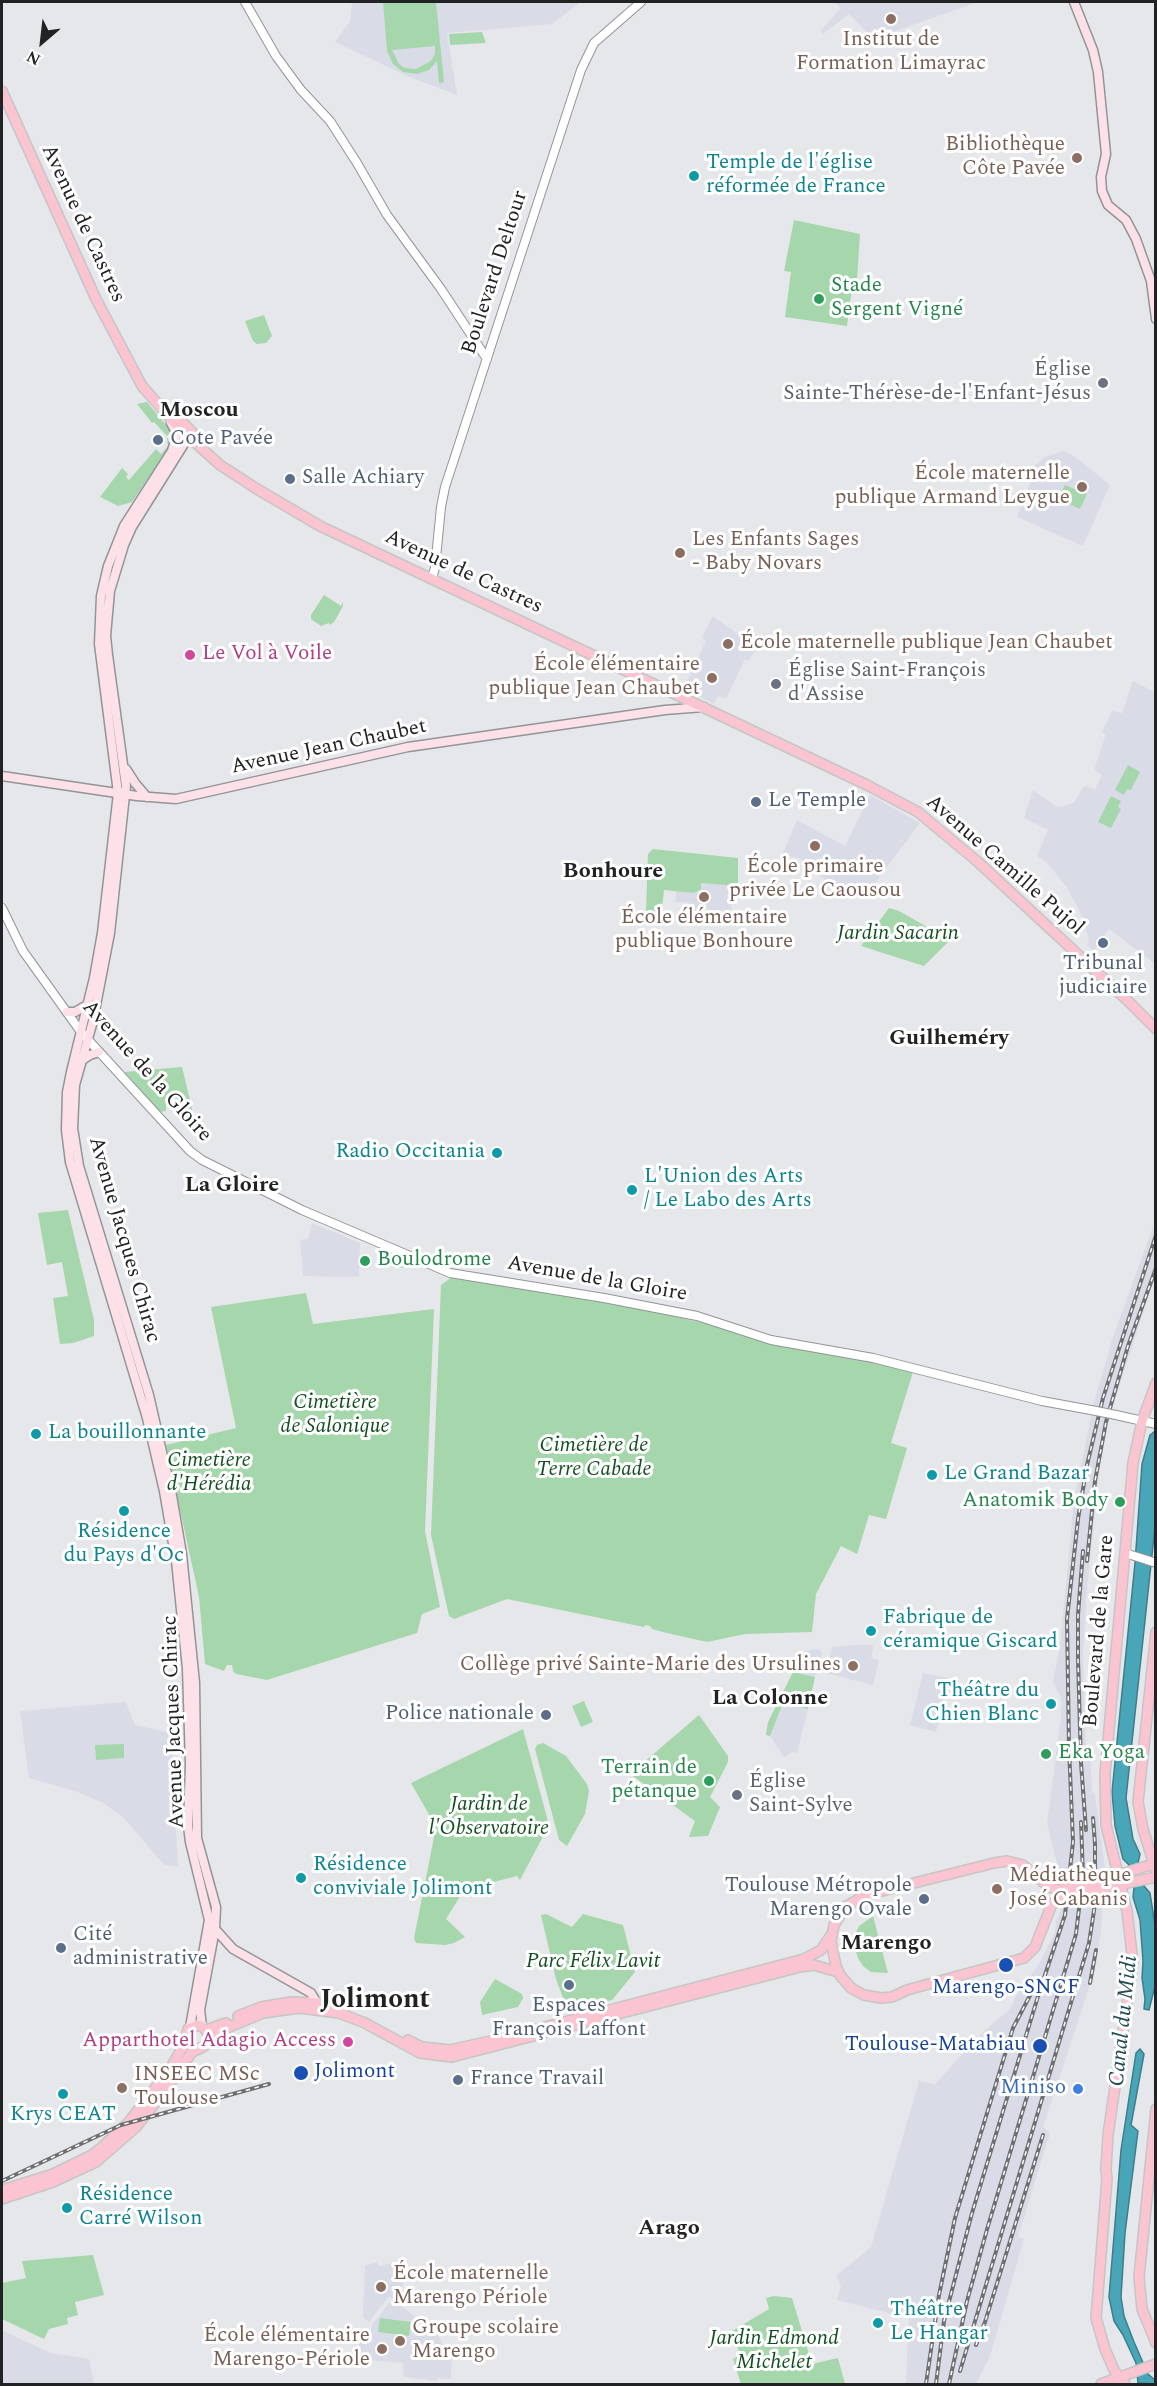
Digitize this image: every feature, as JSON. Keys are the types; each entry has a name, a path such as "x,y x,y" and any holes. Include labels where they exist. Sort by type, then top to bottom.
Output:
{"main road":[{"path":"1074,2 1093,50 1098,72 1106,154 1101,177 1102,191 1108,205 1126,220 1136,239 1151,281 1155,319"},
{"name":"Avenue de Castres","path":"2,91 96,299 147,394 171,419 184,438 201,448 236,476 320,526 679,695"},
{"name":"Avenue de Castres","path":"134,370 236,476"},
{"path":"184,423 184,438"},
{"name":"Avenue de Castres","path":"184,438 215,456"},
{"name":"Avenue Jacques Chirac","path":"184,438 172,451 136,513 117,562 110,591 107,620 108,655 122,793 110,933 95,1010 84,1036 67,1092 66,1130 70,1162 136,1375 149,1427 169,1522 183,1622 189,1720 188,1826 209,1920 190,2027"},
{"name":"Avenue Jacques Chirac","path":"143,501 184,438"},
{"path":"678,710 681,706 679,695"},
{"path":"664,710 679,695"},
{"name":"Avenue Camille Pujol","path":"679,695 882,792 927,818 1103,978 1155,1029"},
{"name":"Avenue Jean Chaubet","path":"2,776 147,797 177,799 408,747 664,710 704,707"},
{"path":"101,790 110,784 120,767 147,797"},
{"name":"Avenue Jacques Chirac","path":"122,793 102,933 87,1005 81,1061 73,1104 75,1147 149,1395 172,1496 182,1554 195,1683 196,1826 201,1857 216,1907 215,1929 200,2010 204,2028"},
{"path":"67,1012 75,1012 87,1005"},
{"path":"81,1061 99,1052"},
{"name":"Boulevard de la Gare","path":"1125,2379 1114,2370 1096,2318 1107,2179 1108,2135 1133,1963 1131,1930 1123,1879 1106,1825 1105,1774 1127,1554 1133,1463 1149,1422 1155,1383"},
{"path":"831,1935 838,1972 851,1988 864,1995 892,1997 907,1990 1024,1958 1035,1947 1052,1904 1059,1895 1123,1879 1152,1867 1138,1802 1155,1632"},
{"path":"2,2199 32,2190 96,2162 136,2127 164,2092 189,2055 227,2028 247,2018 271,2011 299,2008 330,2011 352,2018 420,2054 438,2057 467,2055 813,1956 823,1948 836,1920 846,1907 866,1895 994,1863 1014,1862 1033,1872 1059,1895"},
{"path":"1123,1879 1151,1878"},
{"path":"215,1929 233,1949 311,1993 317,2003"},
{"path":"2,2190 53,2174 92,2155 101,2148 128,2123 149,2097 184,2045 186,2032 190,2027 219,2027 242,2014 261,2007 291,2002 317,2003 353,2011 413,2044 443,2050 564,2026 800,1967 814,1965 838,1972"},
{"path":"204,2028 209,2036 208,2042"},
{"path":"185,2039 196,2049"},
{"path":"1155,2109 1139,2277 1142,2309 1155,2343"},
{"path":"1101,2385 1125,2379 1154,2365"}],"street":[{"path":"245,2 276,56 301,90 330,121 387,215 441,289 487,359"},
{"name":"Boulevard Deltour","path":"432,578 445,488 589,50 604,33 641,2"},
{"name":"Avenue de la Gloire","path":"2,908 23,951 84,1036 186,1147 202,1160 311,1214 441,1270 697,1316 771,1340 873,1358 1042,1401 1149,1422"},
{"path":"1127,1554 1155,1563"}],"shaded area":[{"path":"352,2 581,2 552,24 447,33 457,95 407,76 335,42 350,21"},
{"name":"Institut de Formation Limayrac","path":"834,2 978,2 873,39 849,14 823,34 820,31 841,8"},
{"path":"1064,451 1078,459 1110,485 1083,546 1017,517 1035,471 1033,467 1045,457"},
{"path":"713,616 757,648 748,661 745,659 726,699 718,696 714,704 691,692 694,685 687,681 706,641 702,638"},
{"path":"1133,681 1155,692 1155,964 1109,929 1094,951 1087,945 1089,939 1080,912 1066,886 1045,861 1037,856 1048,830 1024,818 1033,790 1061,807 1074,803 1083,787 1087,786 1095,790 1102,775 1094,770 1106,734 1102,732 1112,711 1122,713"},
{"name":"École primaire privée Le Caousou","path":"870,795 920,823 866,895 826,881 799,858 782,855 797,820 845,846"},
{"name":"École élémentaire publique Bonhoure","path":"701,883 732,885 731,913 697,911 696,917 688,915 689,902 675,902 676,891 694,893"},
{"path":"1155,1221 1155,1276 1112,1409 1093,1405 1113,1337"},
{"path":"312,1223 360,1243 359,1277 303,1276 300,1240 308,1239"},
{"path":"1091,1416 1109,1419 1100,1463 1086,1600 1083,1657 1086,1749 1090,1752 1092,1792 1095,1794 1105,1868 1102,1871 1065,1881 1060,1876 1047,1823 1061,1716 1061,1698 1053,1682 1060,1647 1074,1500"},
{"name":"Collège privé Sainte-Marie des Ursulines","path":"874,1645 871,1658 879,1660 873,1685 826,1673 832,1647"},
{"path":"819,1649 822,1653 815,1677 793,1672 800,1652"},
{"path":"923,1673 948,1678 936,1732 910,1725"},
{"path":"126,1702 135,1725 171,1733 178,1867 164,1865 124,1818 103,1803 78,1792 29,1778 20,1711"},
{"path":"783,1703 808,1709 797,1753 792,1752 784,1757 770,1736"},
{"path":"1103,1898 1095,1970 1043,2127 1050,2133 1018,2237 1024,2239 990,2356 976,2384 906,2384 909,2318 837,2300 841,2286 836,2276 871,2247 919,2081 935,2084 982,2033 1010,2009 1016,1996 1039,1964 1055,1932 1056,1921 1061,1909"},
{"name":"Groupe scolaire Marengo","path":"377,2262 379,2266 391,2263 392,2266 398,2265 400,2276 398,2279 404,2284 393,2299 389,2296 369,2322 363,2317 365,2266"},
{"name":"Groupe scolaire Marengo","path":"395,2301 438,2335 443,2345 443,2354 452,2355 451,2379 438,2378 437,2381 404,2377 403,2363 357,2359 360,2335 370,2336 372,2325 388,2304"},
{"path":"2,2330 51,2353 89,2359 94,2384 2,2384"}],"green space":[{"path":"383,2 436,2 444,82 439,83 437,61 429,70 417,74 403,72 393,64 387,51","holes":["435,46 435,54 431,61 416,69 405,68 399,64 392,50"]},
{"path":"482,32 486,43 450,45 449,34"},
{"path":"794,220 860,234 857,280 853,280 847,326 785,317 791,272 784,271"},
{"path":"264,315 272,336 266,343 257,344 253,341 245,321"},
{"path":"147,402 171,431 167,436 154,422 152,423 137,404"},
{"path":"173,437 167,451 132,502 118,506 100,497 122,468 128,474 126,477 129,480 156,449 161,454 168,446 167,438"},
{"path":"1065,485 1087,494 1080,509 1058,499"},
{"path":"324,595 341,606 343,602 343,606 334,622 321,626 311,619 311,615"},
{"path":"1128,765 1140,772 1131,790 1127,789 1124,795 1115,790"},
{"path":"1111,796 1121,801 1118,807 1121,809 1111,828 1098,822"},
{"path":"653,849 738,858 738,886 701,883 701,889 694,893 664,890 661,918 651,916 646,911 648,854"},
{"name":"Jardin Sacarin","path":"889,908 899,911 950,940 924,966 861,946"},
{"path":"182,1067 196,1128 186,1128 181,1103 166,1104 166,1111 160,1112 125,1072"},
{"path":"68,1210 94,1320 94,1336 73,1343 60,1344 53,1298 68,1296 62,1262 47,1265 38,1213"},
{"path":"383,1250 416,1267 393,1268 381,1253"},
{"name":"Cimetière de Terre Cabade","path":"452,1277 617,1304 720,1327 767,1343 913,1372 891,1443 907,1448 886,1519 869,1515 857,1554 841,1546 816,1594 812,1632 745,1634 707,1642 652,1629 650,1626 645,1625 644,1627 507,1599 454,1619 449,1616 431,1535 441,1285"},
{"name":"Cimetière de Salonique","path":"306,1293 313,1324 434,1309 425,1531 440,1607 422,1614 417,1633 267,1680 236,1674 232,1665 227,1665 224,1671 205,1664 199,1597 166,1445 236,1428 211,1307"},
{"path":"793,1672 815,1677 808,1709 783,1703 770,1736 766,1735 768,1722"},
{"path":"584,1701 593,1722 581,1727 572,1706"},
{"path":"699,1715 728,1756 728,1762 710,1797 720,1807 708,1836 689,1837 695,1821 630,1774"},
{"name":"Jardin de l'Observatoire","path":"523,1729 549,1825 520,1880 517,1876 474,1887 459,1898 446,1919 465,1937 445,1945 416,1943 414,1938 434,1837 429,1828 435,1825 411,1783"},
{"path":"543,1743 566,1756 587,1784 589,1791 585,1814 567,1846 559,1840 535,1749 537,1745"},
{"path":"124,1744 124,1758 96,1760 95,1745"},
{"name":"Parc Félix Lavit","path":"546,1914 572,1927 583,1914 623,1925 635,1972 612,2000 578,2008 566,2006 556,1979 541,1915"},
{"path":"873,1916 879,1939 855,1945 855,1935 859,1926"},
{"path":"881,1947 888,1973 871,1972 858,1958 856,1952 877,1949"},
{"path":"495,1979 522,1994 523,1998 518,2007 482,2015 480,2002"},
{"path":"93,2255 104,2295 75,2302 78,2315 67,2318 68,2324 49,2329 44,2339 2,2319 2,2283 26,2278 22,2261"},
{"name":"Jardin Edmond Michelet","path":"774,2296 792,2298 812,2364 838,2358 845,2384 741,2384 733,2359 740,2355 732,2331 769,2309 766,2298"},
{"path":"380,2318 411,2322 409,2336 378,2332"}],"water":[{"path":"1155,1431 1155,1527 1126,1798 1133,1839 1140,1854 1138,1863 1144,1886 1150,1893 1155,1925 1155,1986 1149,2010 1144,2009 1140,1920 1133,1897 1134,1888 1129,1865 1123,1859 1115,1826 1112,1792 1135,1563 1142,1464 1150,1435"},
{"path":"1140,2049 1144,2054 1131,2125 1138,2131 1125,2233 1121,2297 1124,2316 1134,2342 1155,2384 1138,2383 1136,2363 1114,2321 1109,2297 1121,2150 1136,2053"}],"railway":[{"path":"936,2384 944,2321 972,2213 1065,1915 1073,1842 1067,1619 1078,1519 1087,1465 1103,1398 1156,1235"},
{"path":"1087,1561 1095,1481 1106,1422 1128,1346 1156,1268"},
{"path":"1083,1551 1078,1615 1078,1659 1081,1763 1086,1830"},
{"path":"960,2371 1089,1943 1095,1904 1093,1818"},
{"path":"949,2384 967,2301 988,2226 1076,1934 1083,1875 1081,1822"},
{"path":"1090,1983 1096,1950"},
{"path":"926,2384 939,2295 955,2218 1013,2028 1036,1984"},
{"path":"2,2181 121,2125 269,2084"},
{"path":"976,2345 1043,2135"}],"place":[{"name":"Institut de Formation Limayrac","path":"891,19"},
{"name":"Bibliothèque Côte Pavée","path":"1077,158"},
{"name":"Temple de l'église réformée de France","path":"694,176"},
{"name":"Stade Sergent Vigné","path":"819,299"},
{"name":"Église Sainte-Thérèse-de-l'Enfant-Jésus","path":"1103,383"},
{"name":"Cote Pavée","path":"158,440"},
{"name":"Salle Achiary","path":"290,479"},
{"name":"École maternelle publique Armand Leygue","path":"1082,487"},
{"name":"Les Enfants Sages - Baby Novars","path":"680,553"},
{"name":"École maternelle publique Jean Chaubet","path":"728,644"},
{"name":"Le Vol à Voile","path":"190,655"},
{"name":"École élémentaire publique Jean Chaubet","path":"712,678"},
{"name":"Église Saint-François d'Assise","path":"776,684"},
{"name":"Le Temple","path":"756,802"},
{"name":"École primaire privée Le Caousou","path":"815,846"},
{"name":"École élémentaire publique Bonhoure","path":"704,897"},
{"name":"Tribunal judiciaire","path":"1103,943"},
{"name":"Radio Occitania","path":"497,1153"},
{"name":"L'Union des Arts / Le Labo des Arts","path":"632,1190"},
{"name":"Boulodrome","path":"365,1261"},
{"name":"La bouillonnante","path":"36,1434"},
{"name":"Le Grand Bazar","path":"932,1475"},
{"name":"Anatomik Body","path":"1120,1502"},
{"name":"Résidence du Pays d'Oc","path":"124,1511"},
{"name":"Fabrique de céramique Giscard","path":"871,1631"},
{"name":"Collège privé Sainte-Marie des Ursulines","path":"853,1666"},
{"name":"Théâtre du Chien Blanc","path":"1051,1704"},
{"name":"Police nationale","path":"546,1715"},
{"name":"Eka Yoga","path":"1046,1754"},
{"name":"Terrain de pétanque","path":"709,1781"},
{"name":"Église Saint-Sylve","path":"737,1795"},
{"name":"Résidence conviviale Jolimont","path":"301,1878"},
{"name":"Médiathèque José Cabanis","path":"997,1889"},
{"name":"Toulouse Métropole Marengo Ovale","path":"924,1899"},
{"name":"Cité administrative","path":"61,1948"},
{"name":"Marengo-SNCF","path":"1006,1965"},
{"name":"Espaces François Laffont","path":"569,1985"},
{"name":"Apparthotel Adagio Access","path":"348,2042"},
{"name":"Toulouse-Matabiau","path":"1040,2046"},
{"name":"Jolimont","path":"301,2073"},
{"name":"France Travail","path":"458,2080"},
{"name":"INSEEC MSc Toulouse","path":"122,2088"},
{"name":"Miniso","path":"1078,2089"},
{"name":"Krys CEAT","path":"63,2094"},
{"name":"Résidence Carré Wilson","path":"67,2208"},
{"name":"École maternelle Marengo Périole","path":"381,2287"},
{"name":"Théâtre Le Hangar","path":"878,2323"},
{"name":"Groupe scolaire Marengo","path":"400,2341"},
{"name":"École élémentaire Marengo-Périole","path":"382,2349"}],"district":[{"name":"Moscou","path":"199,412"},
{"name":"Bonhoure","path":"613,873"},
{"name":"Guilheméry","path":"949,1040"},
{"name":"La Gloire","path":"232,1187"},
{"name":"La Colonne","path":"770,1700"},
{"name":"Marengo","path":"886,1945"},
{"name":"Jolimont","path":"375,2002"},
{"name":"Arago","path":"669,2230"}],"park label":[{"name":"Cimetière d'Hérédia","path":"209,1474"}],"water label":[{"name":"Canal du Midi","path":"1125,2021"}]}
